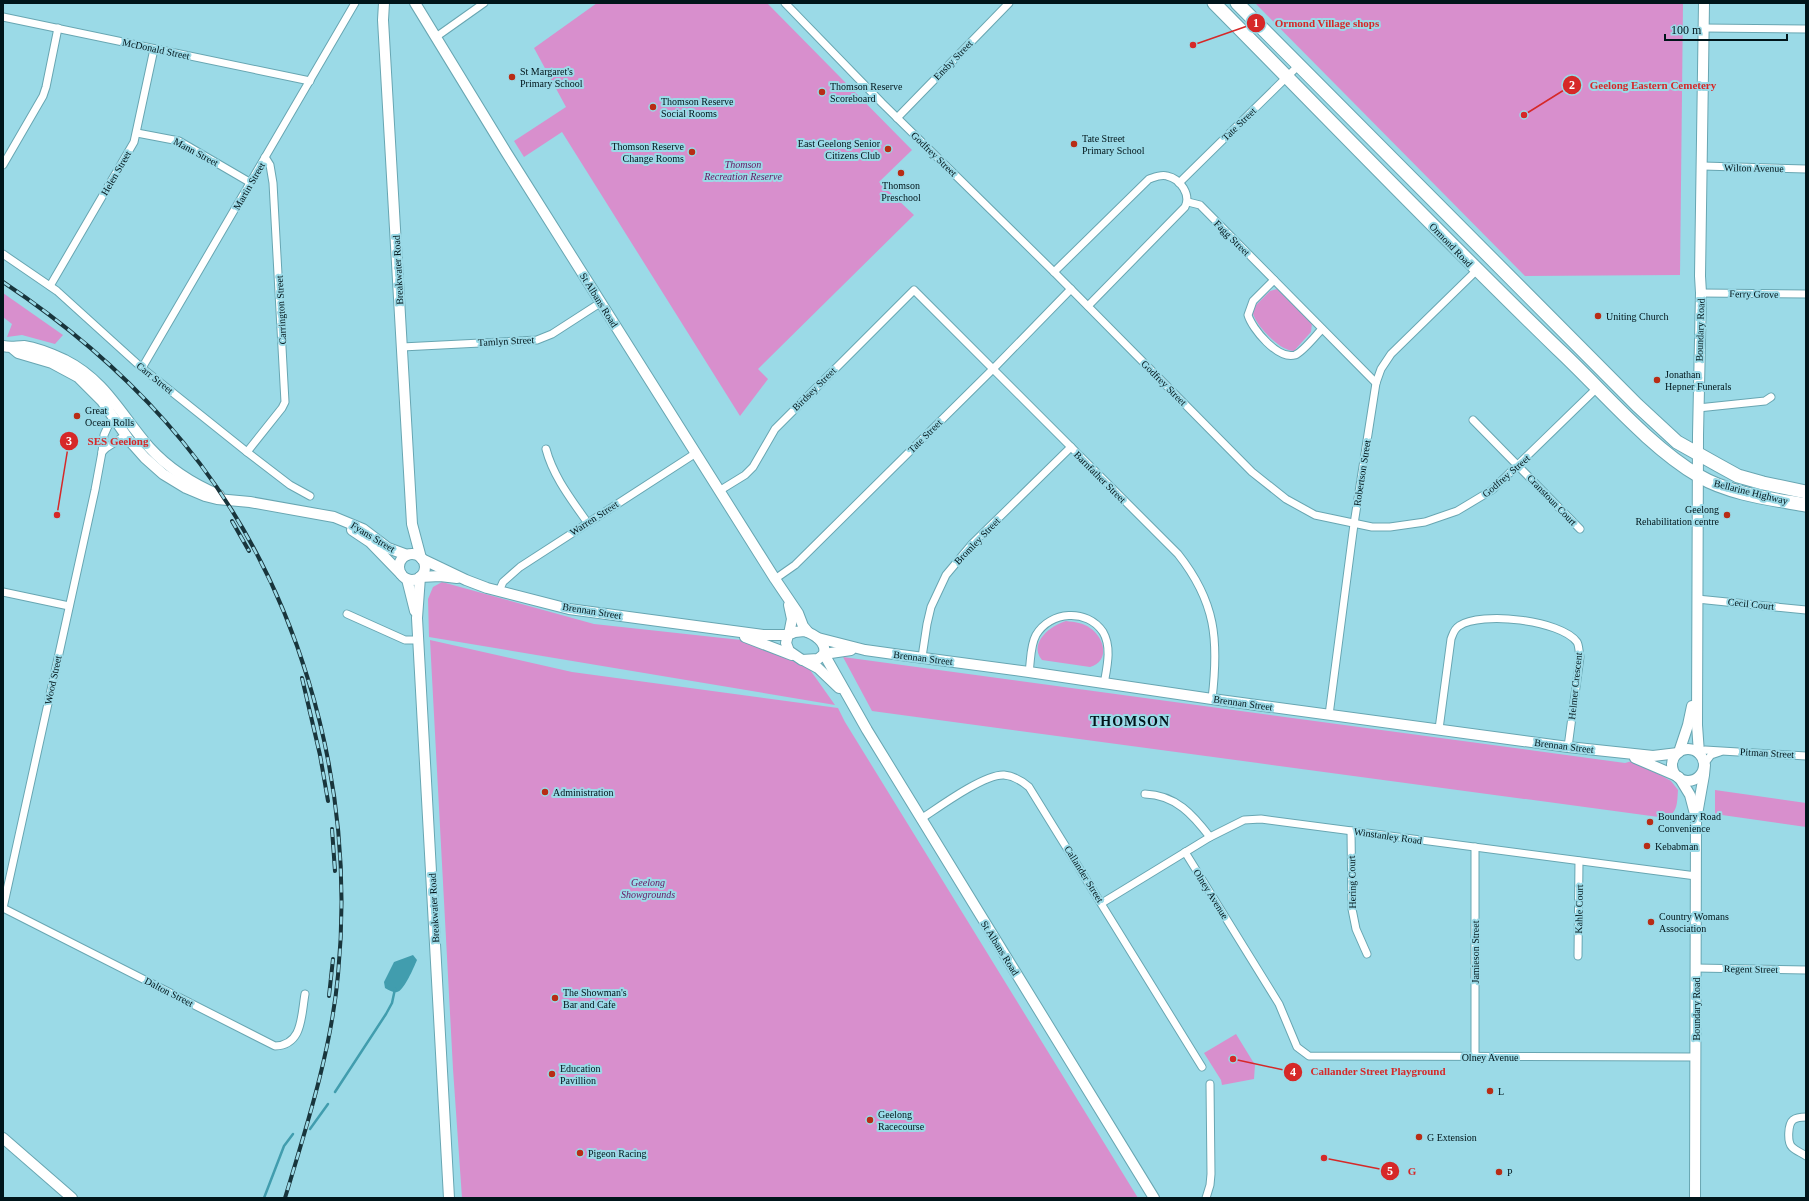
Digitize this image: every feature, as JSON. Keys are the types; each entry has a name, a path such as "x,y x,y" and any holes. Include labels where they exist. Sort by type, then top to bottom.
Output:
{"highway":[{"name":"Ormond Road","path":"1214,3 1477,270 1651,440 1698,476"},
{"name":"Ormond Road","path":"1237,3 1651,419 1677,442 1698,454"},
{"name":"Bellarine Highway","path":"1698,454 1738,476 1763,484 1806,492"},
{"name":"Bellarine Highway","path":"1698,476 1721,486 1806,505"}],"main road":[{"name":"Breakwater Road","path":"380,3 383,17"},
{"name":"Breakwater Road","path":"384,3 383,17 412,524 407,555"},
{"name":"St Albans Road","path":"415,3 600,303 775,580 798,612 804,627 808,632"},
{"name":"Boundary Road","path":"1699,753 1697,729 1698,408 1701,293 1704,3"},
{"name":"Fyans Street","path":"8,347 22,346 36,349 61,358 76,367 104,389 153,450 182,476 207,490 241,501"},
{"name":"Fyans Street","path":"8,347 18,353 52,363 74,374 100,398 126,435 150,463 180,485 205,496 316,513 339,518 371,534 388,548 407,555"},
{"path":"115,418 126,416"},
{"path":"126,435 132,425"},
{"name":"Fyans Street","path":"316,513 340,523 367,540 404,576"},
{"name":"Breakwater Road","path":"412,524 422,558"},
{"path":"413,554 422,558 424,570 420,577 414,580 404,576 400,564 407,555 413,554"},
{"name":"Brennan Street","path":"422,558 466,580 499,591 569,608 763,635 789,634"},
{"name":"Breakwater Road","path":"404,576 417,618"},
{"name":"Brennan Street","path":"420,577 443,576 466,580"},
{"name":"Breakwater Road","path":"420,577 417,618 418,640 449,1198"},
{"name":"St Albans Road","path":"785,595 792,616 789,634"},
{"name":"Brennan Street","path":"720,629 753,639 799,658"},
{"path":"798,631 808,632 818,638 824,645 824,654 816,660 799,658 790,653 786,640 789,634 798,631"},
{"name":"Brennan Street","path":"818,638 865,650"},
{"name":"Brennan Street","path":"824,654 848,650 865,650 1568,747 1656,756 1679,752"},
{"name":"St Albans Road","path":"824,654 847,697 921,819 1154,1198"},
{"name":"St Albans Road","path":"799,658 818,668 847,697"},
{"name":"Boundary Road","path":"1679,752 1689,721 1697,658"},
{"path":"1689,749 1699,753 1705,764 1701,774 1695,779 1688,780 1678,777 1672,765 1674,758 1679,752 1689,749"},
{"name":"Brennan Street","path":"1622,753 1678,777"},
{"name":"Boundary Road","path":"1695,1198 1696,820 1705,764"},
{"name":"Boundary Road","path":"1678,777 1690,795 1696,820"},
{"path":"3,1138 72,1198"}],"street":[{"name":"Martin Street","path":"142,368 355,3"},
{"path":"436,37 484,3"},
{"name":"Godfrey Street","path":"785,3 897,118 1054,272 1252,472 1275,492 1316,514 1372,527 1390,527 1425,522 1444,516 1477,501 1492,490 1598,387"},
{"name":"Ensby Street","path":"897,118 1009,3"},
{"name":"McDonald Street","path":"3,17 310,81"},
{"path":"3,165 43,96 58,28"},
{"path":"1704,28 1806,29"},
{"name":"Helen Street","path":"50,286 134,142 154,48"},
{"name":"Tate Street","path":"1179,183 1299,65"},
{"name":"Mann Street","path":"137,133 183,143 251,183"},
{"name":"Carrington Street","path":"247,452 282,408 285,402 273,183 270,165 265,158"},
{"name":"Wilton Avenue","path":"1702,166 1806,169"},
{"path":"1054,272 1149,179 1156,176 1166,175 1179,183 1185,189 1188,202 1185,207 1088,306"},
{"name":"Fagg Street","path":"1188,202 1200,205 1376,383"},
{"name":"Carr Street","path":"3,254 50,286 142,368 247,452 290,485 310,496"},
{"name":"Robertson Street","path":"1329,714 1354,524 1376,383 1380,369 1391,354 1477,270"},
{"path":"1274,280 1253,302 1248,315 1252,325 1268,343 1282,353 1295,355 1322,329"},
{"name":"Tate Street","path":"775,580 795,565 993,369 1071,289"},
{"name":"Barnfather Street","path":"914,290 1178,554 1192,572 1203,593 1213,626 1216,657 1212,699"},
{"name":"Birdsey Street","path":"719,491 744,475 753,467 775,429 914,290"},
{"name":"Ferry Grove","path":"1701,293 1806,294"},
{"name":"Tamlyn Street","path":"402,347 537,340 552,334 600,303"},
{"path":"1698,408 1765,401 1771,397"},
{"name":"Wood Street","path":"3,908 102,452 105,431 115,418"},
{"name":"Cranstoun Court","path":"1473,420 1519,465 1580,529"},
{"path":"102,452 108,446 126,435"},
{"name":"Bromley Street","path":"922,657 931,607 946,575 972,544 1071,447"},
{"path":"546,449 550,465 555,474 587,522"},
{"name":"Warren Street","path":"499,591 503,582 516,569 696,453"},
{"path":"3,592 69,606"},
{"name":"Cecil Court","path":"1697,599 1806,610"},
{"path":"347,614 406,641 418,640"},
{"path":"1029,672 1035,637 1040,629 1054,618 1071,615 1088,619 1103,632 1108,649 1104,684"},
{"name":"Helmer Crescent","path":"1439,729 1451,639 1454,630 1459,626 1478,619 1500,618 1520,620 1540,623 1560,630 1571,636 1577,642 1580,657 1568,747"},
{"name":"Pitman Street","path":"1699,753 1704,750 1806,756"},
{"name":"Pitman Street","path":"1705,764 1714,754 1728,751"},
{"name":"Callander Street","path":"921,819 989,777 1005,775 1013,777 1029,787 1202,1067"},
{"path":"1145,794 1162,796 1183,807 1191,813 1210,837"},
{"name":"Winstanley Road","path":"1102,903 1210,837 1244,820 1251,819 1261,819 1696,876"},
{"name":"Hering Court","path":"1351,831 1352,909 1356,929 1368,954"},
{"name":"Jamieson Street","path":"1475,847 1475,1057"},
{"name":"Olney Avenue","path":"1185,852 1279,1004 1297,1047 1304,1054 1313,1056 1696,1057"},
{"name":"Kahle Court","path":"1578,956 1579,861"},
{"name":"Dalton Street","path":"3,908 275,1046 288,1044 297,1035 305,994"},
{"name":"Regent Street","path":"1696,968 1806,970"},
{"path":"1206,1198 1210,1185 1211,1174 1210,1084"},
{"path":"1806,1117 1798,1117 1793,1120 1790,1126 1790,1144 1806,1156"}],"green space":[{"name":"Thomson Recreation Reserve","path":"597,3 767,3 912,150 879,182 914,215 758,369 768,379 740,416 562,132 524,157 514,141 566,107 534,48"},
{"path":"1255,3 1683,3 1680,275 1525,276"},
{"path":"1277,289 1312,323 1311,332 1294,351 1288,350 1281,346 1267,335 1253,315 1252,309 1270,291"},
{"path":"3,293 63,335 55,344 22,335 7,337 12,324 3,317"},
{"path":"442,582 594,624 741,640 808,667 835,705 429,637 428,599 433,587"},
{"path":"1066,621 1085,625 1099,637 1102,643 1103,654 1101,660 1097,664 1090,667 1042,660 1038,654 1039,641 1054,626"},
{"name":"Geelong Showgrounds","path":"430,640 572,672 838,708 845,722 1138,1198 462,1198 453,1069"},
{"path":"843,657 1625,763 1632,761 1671,781 1678,790 1677,803 1673,813 1666,818 872,711"},
{"path":"1715,790 1806,803 1806,827 1715,814"},
{"path":"1236,1034 1255,1065 1254,1079 1222,1085 1221,1080 1204,1053"}],"water":[{"path":"413,955 417,960 403,988 396,992 385,988 384,982 394,962"}],"waterway":[{"path":"335,1092 386,1014 392,1003 395,989"},
{"path":"310,1129 328,1104"},
{"path":"264,1198 284,1146 293,1134"}],"railway":[{"path":"3,282 68,329 128,382 165,421 211,479 250,542 283,609 308,680 326,752 338,826 341,901 338,975 335,1003 324,1060 302,1143 285,1198"},
{"path":"232,521 249,551"},
{"path":"302,678 320,755 328,801"},
{"path":"332,829 335,871"},
{"path":"329,996 333,959"}],"place":[{"name":"Ormond Village shops","path":"1193,45"},
{"name":"St Margaret's Primary School","path":"512,77"},
{"name":"Thomson Reserve Scoreboard","path":"822,92"},
{"name":"Thomson Reserve Social Rooms","path":"653,107"},
{"name":"Geelong Eastern Cemetery","path":"1524,115"},
{"name":"Tate Street Primary School","path":"1074,144"},
{"name":"East Geelong Senior Citizens Club","path":"888,149"},
{"name":"Thomson Reserve Change Rooms","path":"692,152"},
{"name":"Thomson Preschool","path":"901,173"},
{"name":"Uniting Church","path":"1598,316"},
{"name":"Jonathan Hepner Funerals","path":"1657,380"},
{"name":"Great Ocean Rolls","path":"77,416"},
{"name":"SES Geelong","path":"57,515"},
{"name":"Geelong Rehabilitation centre","path":"1727,515"},
{"name":"Administration","path":"545,792"},
{"name":"Boundary Road Convenience","path":"1650,822"},
{"name":"Kebabman","path":"1647,846"},
{"name":"Country Womans Association","path":"1651,922"},
{"name":"The Showman's Bar and Cafe","path":"555,998"},
{"name":"Callander Street Playground","path":"1233,1059"},
{"name":"Education Pavillion","path":"552,1074"},
{"name":"L","path":"1490,1091"},
{"name":"Geelong Racecourse","path":"870,1120"},
{"name":"G Extension","path":"1419,1137"},
{"name":"Pigeon Racing","path":"580,1153"},
{"name":"G","path":"1324,1158"},
{"name":"P","path":"1499,1172"}],"district":[{"name":"THOMSON","path":"1130,721"}]}
